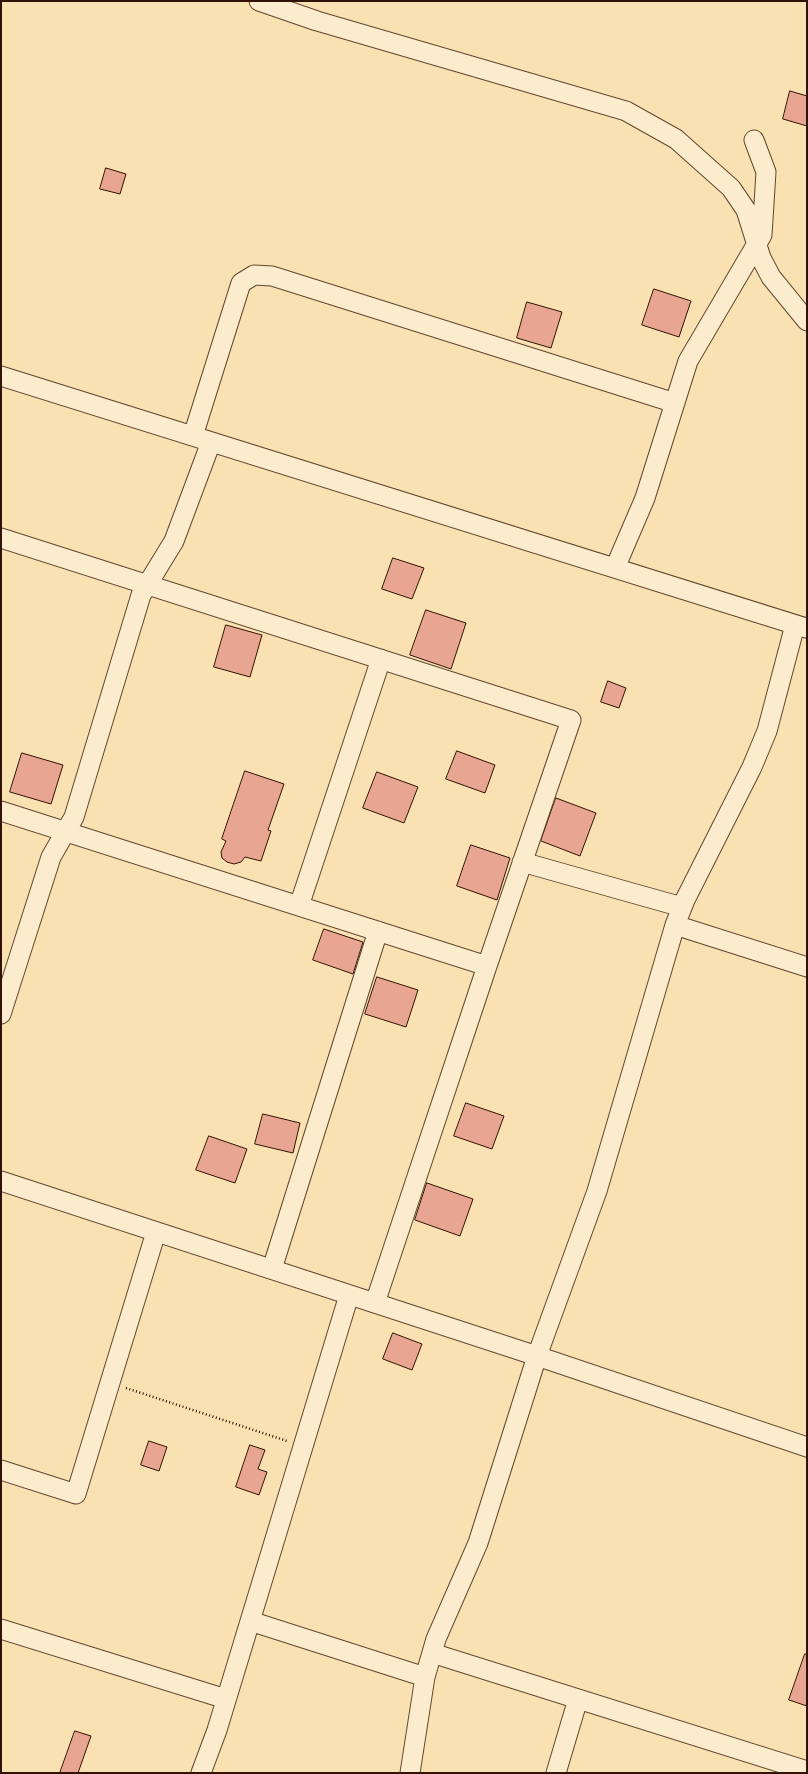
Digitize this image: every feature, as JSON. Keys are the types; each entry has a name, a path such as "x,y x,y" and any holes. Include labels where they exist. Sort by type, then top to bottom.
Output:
{"street":[{"path":"259,1 318,22 626,111 676,139 731,188 746,210 761,258 772,277 807,321"},
{"path":"615,568 646,498 688,361 762,235 766,172 754,140"},
{"path":"193,436 241,283 254,275 272,276 675,403"},
{"path":"1,376 801,626 767,731 752,767 674,925 597,1191 537,1356 478,1543 436,1639 426,1677 410,1773"},
{"path":"1,1014 51,857 74,817 141,595 174,541 211,442"},
{"path":"1,538 571,720 375,1303"},
{"path":"299,906 381,659"},
{"path":"1,811 487,966"},
{"path":"522,862 682,907"},
{"path":"674,925 807,967"},
{"path":"272,1269 378,931"},
{"path":"1,1181 537,1356 807,1447"},
{"path":"1,1470 76,1494 156,1232"},
{"path":"201,1773 217,1730 350,1295"},
{"path":"250,1621 426,1677"},
{"path":"1,1629 226,1699"},
{"path":"432,1653 807,1771"},
{"path":"556,1773 578,1699"}],"path":[{"path":"110,1383 304,1446"}],"building":[{"path":"790,91 807,96 807,126 783,119"},
{"path":"106,168 126,174 120,194 100,189"},
{"path":"654,289 691,301 679,337 642,325"},
{"path":"527,302 562,312 551,348 517,338"},
{"path":"393,558 424,568 412,599 382,589"},
{"path":"426,610 466,623 451,669 410,655"},
{"path":"226,625 262,635 250,677 214,667"},
{"path":"608,681 626,688 619,708 601,702"},
{"path":"457,751 495,765 485,793 446,779"},
{"path":"22,753 63,765 51,804 10,792"},
{"path":"245,771 284,784 268,830 271,831 261,861 245,857 241,862 234,864 222,858 221,852 226,841 222,839"},
{"path":"377,772 418,787 404,823 363,808"},
{"path":"556,798 596,813 580,856 541,841"},
{"path":"471,845 510,858 497,900 457,886"},
{"path":"324,929 363,942 353,974 313,960"},
{"path":"377,977 418,990 406,1027 365,1014"},
{"path":"466,1103 504,1116 492,1149 454,1136"},
{"path":"263,1114 300,1123 293,1153 255,1144"},
{"path":"209,1136 247,1149 235,1183 196,1170"},
{"path":"427,1183 473,1199 460,1236 415,1220"},
{"path":"393,1333 422,1344 412,1370 383,1359"},
{"path":"149,1441 167,1447 159,1471 141,1465"},
{"path":"250,1445 265,1450 258,1469 267,1472 259,1495 236,1487"},
{"path":"805,1654 807,1654 807,1706 789,1700"},
{"path":"75,1731 91,1736 78,1773 60,1773"}]}
